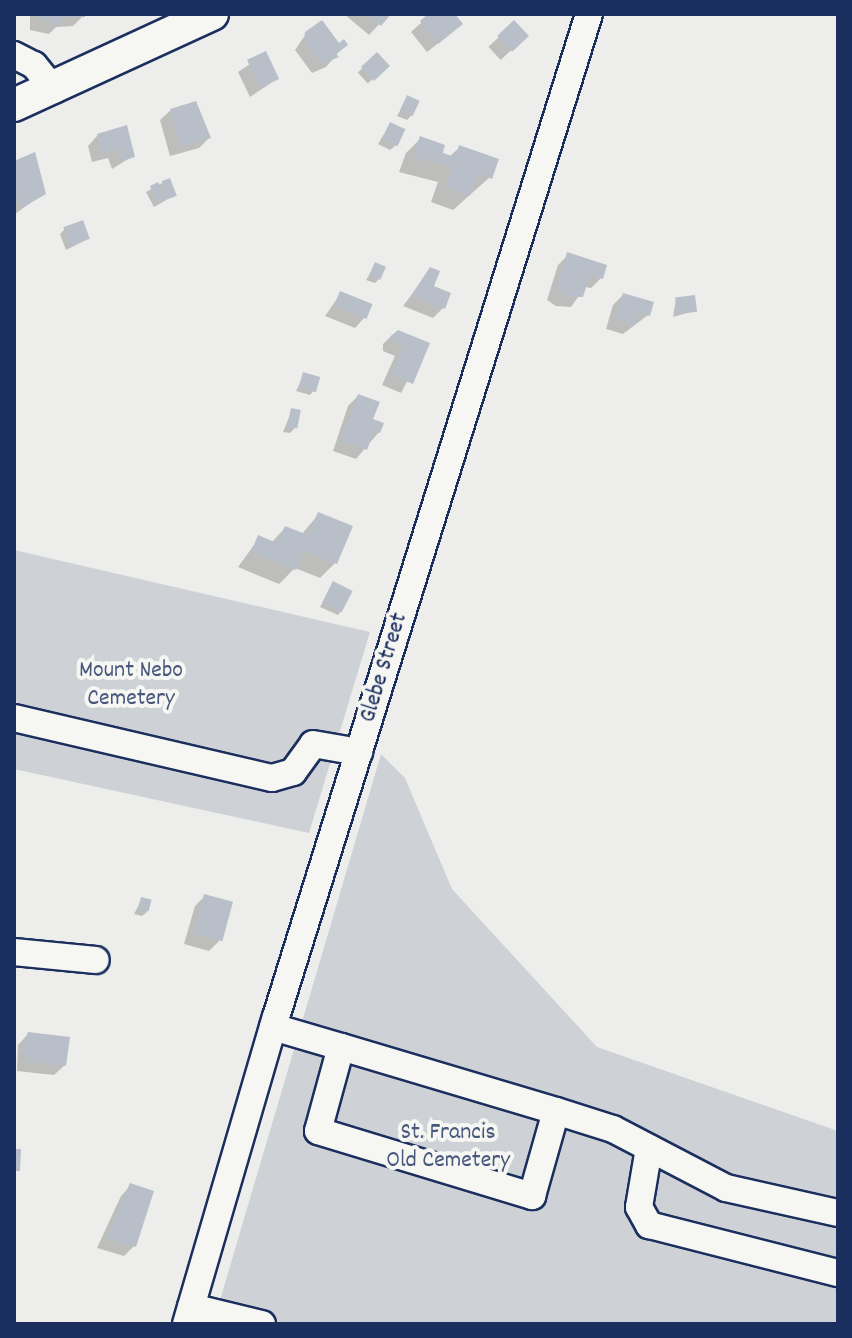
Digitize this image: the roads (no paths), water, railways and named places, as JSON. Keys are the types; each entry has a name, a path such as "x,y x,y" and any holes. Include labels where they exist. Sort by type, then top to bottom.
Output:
{"main road":[{"path":"14,105 54,90 212,14"}],"street":[{"name":"Glebe Street","path":"189,1316 273,1027 589,14"},
{"path":"14,55 34,65 54,90"},
{"path":"14,718 272,778 293,772 313,744 359,752"},
{"path":"14,952 96,960"},
{"path":"273,1027 556,1111 649,1148 726,1188 838,1213"},
{"path":"341,1047 318,1131 474,1181 532,1196 556,1111"},
{"path":"649,1148 639,1207 649,1225 838,1273"},
{"path":"189,1316 262,1324"}],"park label":[{"name":"Mount Nebo Cemetery","path":"131,686"},
{"name":"St. Francis Old Cemetery","path":"448,1148"}]}
